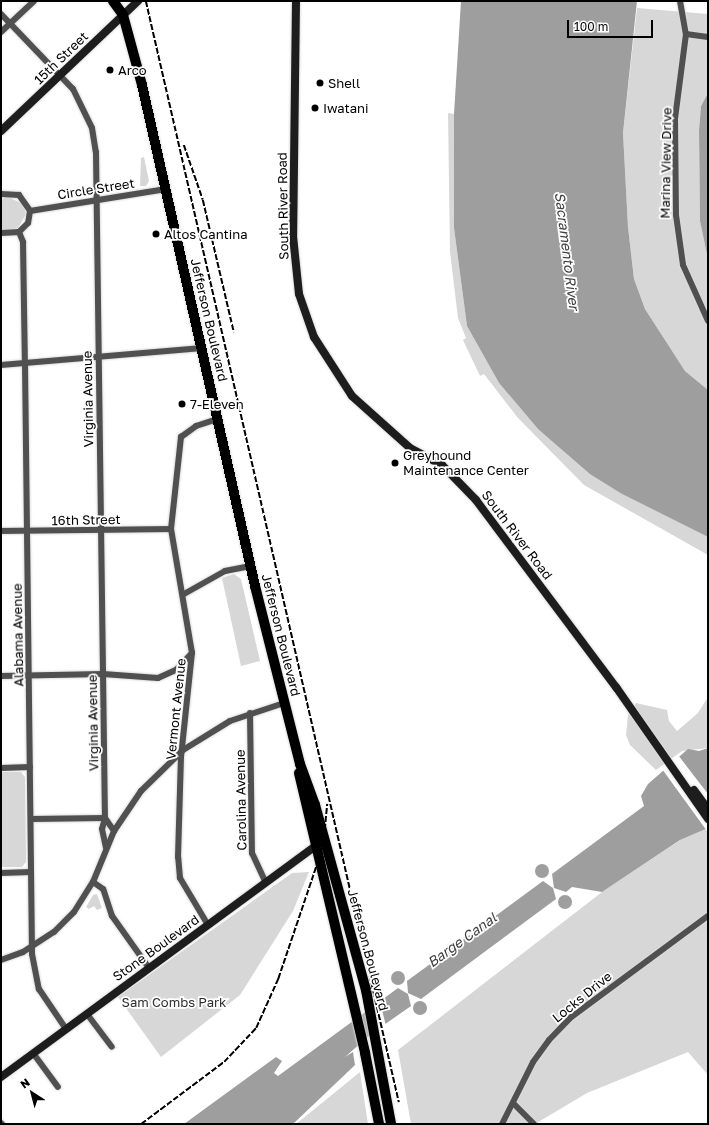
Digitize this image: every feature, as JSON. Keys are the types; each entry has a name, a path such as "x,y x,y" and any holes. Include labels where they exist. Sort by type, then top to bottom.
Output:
{"main road":[{"name":"Jefferson Boulevard","path":"113,1 123,15 166,189 251,566 284,703 321,842 366,990 376,1035 391,1124"},
{"name":"Jefferson Boulevard","path":"321,842 356,1013 366,1053 379,1124"}],"street":[{"path":"1,32 34,1"},
{"name":"15th Street","path":"1,132 138,1"},
{"name":"South River Road","path":"296,1 293,236 299,294 314,337 352,396 410,448 442,465 459,480 636,717 708,809"},
{"name":"Marina View Drive","path":"680,1 686,34 675,125 676,215 683,265 708,321"},
{"name":"Virginia Avenue","path":"1,14 60,75 82,103 92,128 96,152 97,357 105,818 102,829 106,848"},
{"path":"686,34 708,37"},
{"name":"Circle Street","path":"30,211 166,189"},
{"path":"1,194 19,195 30,211 28,223 19,232 1,233"},
{"name":"Alabama Avenue","path":"19,232 23,242 33,972 39,989 66,1029"},
{"path":"1,365 202,348"},
{"name":"Vermont Avenue","path":"208,925 180,878 178,857 183,750 192,653 184,594 171,529 179,443 187,432 218,419"},
{"name":"16th Street","path":"1,531 171,529"},
{"path":"184,594 225,570 251,566"},
{"path":"1,676 103,674 158,678 176,670 192,653"},
{"path":"1,960 32,947 66,921 93,882 114,831 141,791 183,750 218,727 250,713 284,703"},
{"name":"Carolina Avenue","path":"250,713 252,853 266,883"},
{"name":"South River Road","path":"649,734 708,819"},
{"path":"1,768 30,767"},
{"path":"31,819 105,818 114,831"},
{"name":"Stone Boulevard","path":"1,1077 321,842"},
{"path":"1,873 31,872"},
{"path":"93,882 103,889 112,916 149,968"},
{"name":"Locks Drive","path":"502,1124 514,1104 534,1062 548,1040 570,1018 708,916"},
{"path":"87,1014 112,1047"},
{"path":"33,1053 58,1087"},
{"path":"514,1104 534,1124"}],"green space":[{"path":"637,8 708,14 708,93 701,106 699,130 700,221 708,259 708,390 685,371 645,309 634,279 628,227 623,133"},
{"path":"448,113 454,114 454,228 467,326 499,383 538,429 622,494 708,537 708,555 584,485 518,418 484,374 480,376 463,340 466,338 458,318 450,252"},
{"path":"144,157 149,181 146,186 140,186 141,158"},
{"path":"8,197 23,204 26,214 18,228 7,231 1,229 1,199"},
{"path":"234,574 241,579 260,661 241,666 222,578"},
{"path":"708,697 708,748 682,751 656,770 630,745 626,735 628,715 636,703 667,710 669,721 677,731 698,713"},
{"path":"1,772 21,772 25,777 26,862 22,867 1,867"},
{"path":"708,828 708,1075 688,1052 587,1093 535,1124 411,1124 398,1050 602,892 682,839"},
{"name":"Sam Combs Park","path":"309,872 293,911 240,995 161,1057 118,997 292,873"},
{"path":"97,894 102,908 97,910 94,906 89,909 86,907 93,895"},
{"path":"360,1072 368,1124 296,1124"}],"water":[{"name":"Sacramento River","path":"461,1 637,1 623,133 628,227 634,279 645,309 685,371 708,390 708,537 622,494 590,474 538,429 499,383 467,326 454,228 454,114"},
{"path":"708,93 708,259 700,221 699,130 701,106"},
{"path":"708,748 708,828 680,840 602,892 572,887 566,892 554,888 552,874 644,806 641,796 648,784 688,749 699,751"},
{"path":"539,864 545,864 549,868 549,874 545,878 539,878 535,874 535,868"},
{"path":"543,881 553,888 556,899 421,999 408,993 407,981"},
{"path":"562,895 568,895 572,899 572,905 568,909 562,909 558,905 558,899"},
{"path":"395,971 401,971 405,975 405,981 401,985 395,985 391,981 391,975"},
{"path":"398,988 408,994 411,1006 371,1034 345,1057 353,1052 355,1065 293,1124 184,1124 276,1057 282,1061 274,1073 278,1076"},
{"path":"420,1001 425,1003 427,1008 425,1013 420,1015 415,1013 413,1008 415,1003"}],"pier":[{"path":"678,755 708,794 707,831 662,769"},
{"path":"379,998 386,1026 372,1035 366,1008"}],"railway":[{"path":"146,1 399,1102"},
{"path":"184,145 203,200 234,332"},
{"path":"141,1124 224,1062 256,1028 278,979 323,846 327,804"}],"place":[{"name":"Arco","path":"110,70"},
{"name":"Shell","path":"320,83"},
{"name":"Iwatani","path":"315,108"},
{"name":"Altos Cantina","path":"156,234"},
{"name":"7-Eleven","path":"182,404"},
{"name":"Greyhound Maintenance Center","path":"395,463"}],"water label":[{"name":"Barge Canal","path":"462,940"}]}
